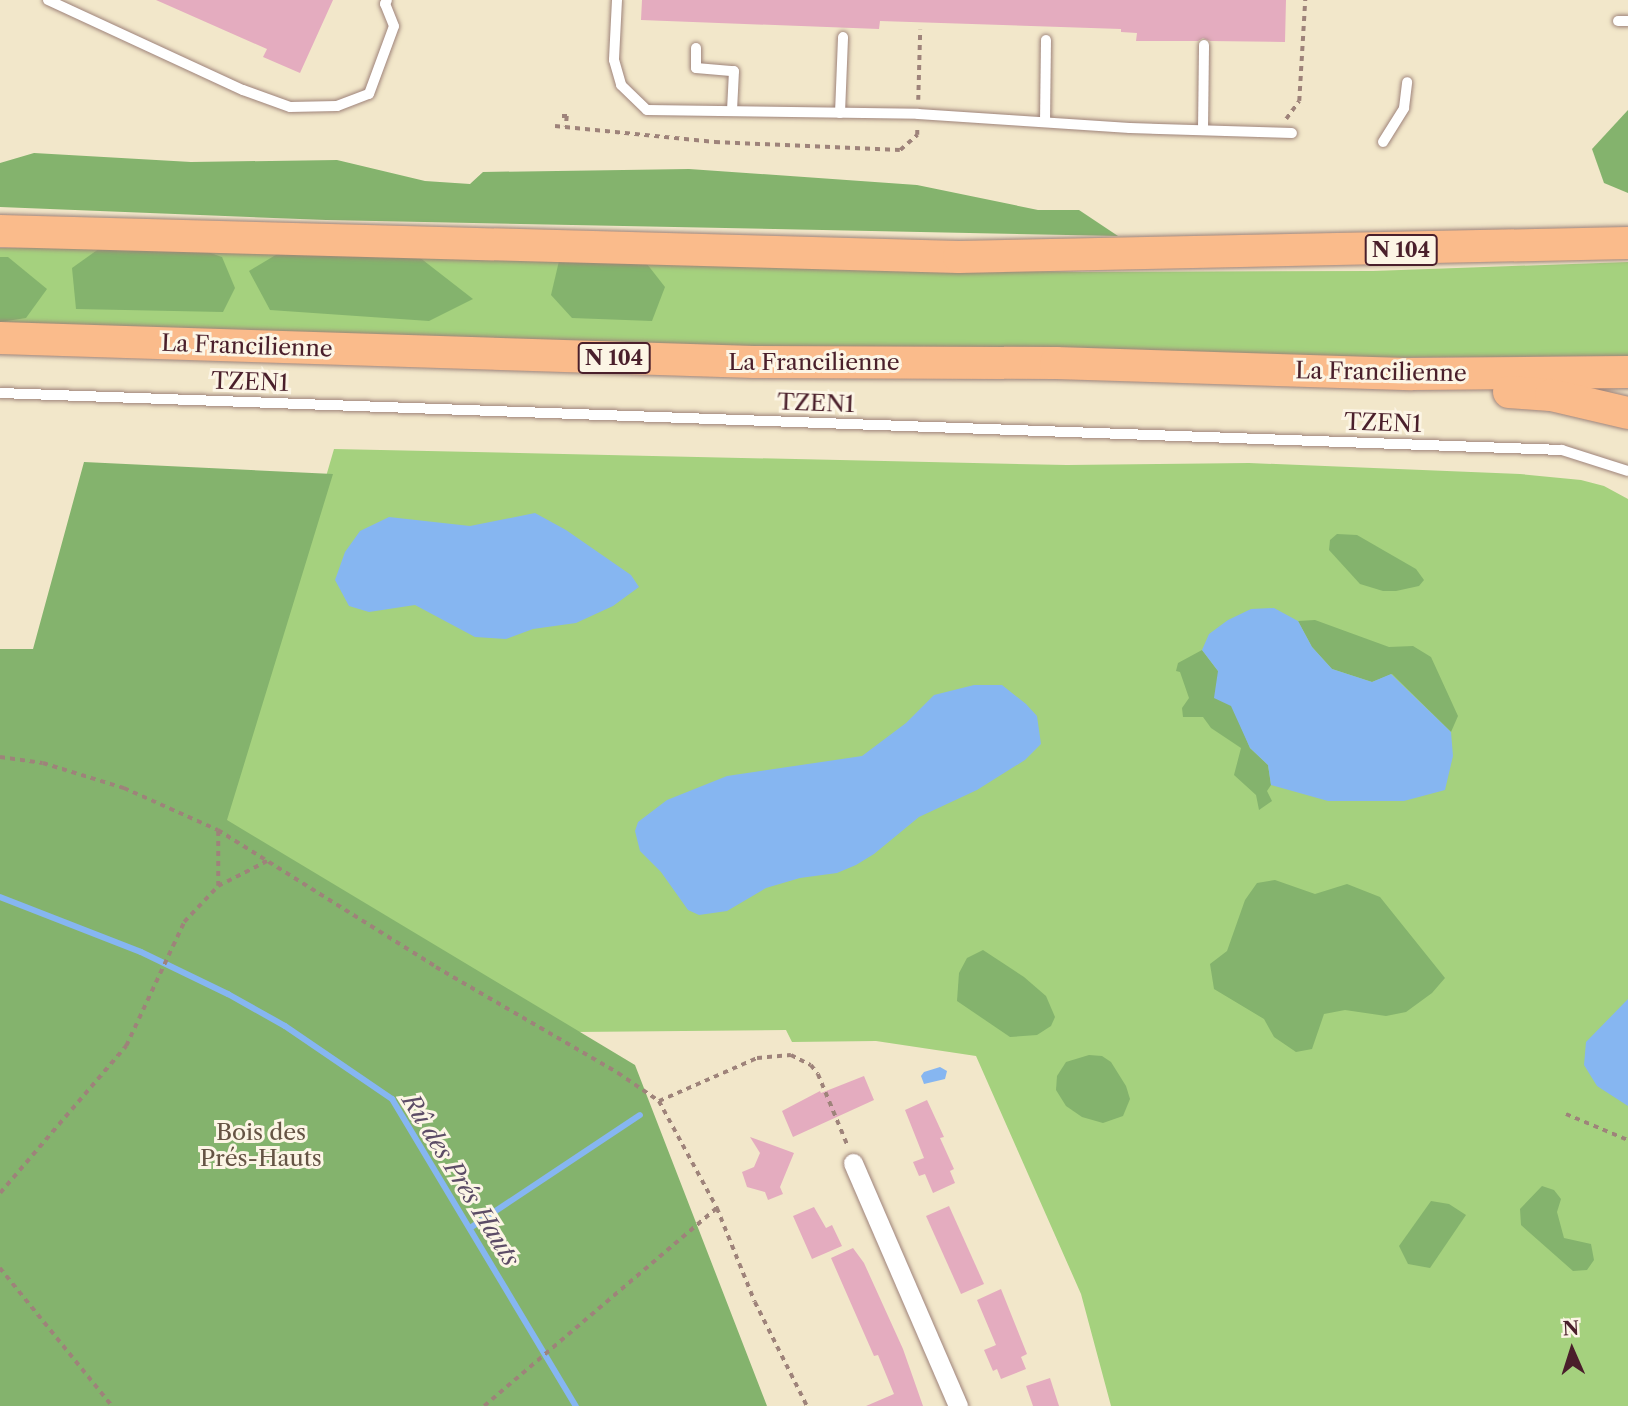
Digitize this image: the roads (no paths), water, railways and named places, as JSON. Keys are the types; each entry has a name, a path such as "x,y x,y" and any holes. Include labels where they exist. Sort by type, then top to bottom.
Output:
{"highway":[{"name":"N 104","path":"0,231 960,257 1628,243"},
{"name":"La Francilienne","path":"0,338 740,362 1056,363 1412,374 1628,372"},
{"path":"1412,374 1463,388 1551,395 1628,413"}],"street":[{"path":"853,1163 958,1406"}],"lane":[{"path":"48,0 243,90 290,107 337,106 369,94 394,26 385,4 387,0"},
{"path":"617,0 614,60 621,85 647,110 841,113 1292,133"},
{"path":"841,113 843,37"},
{"path":"1045,122 1046,40"},
{"path":"1203,130 1205,45"},
{"path":"696,48 696,68 734,71 732,111"},
{"path":"1383,142 1404,108 1407,82"},
{"name":"TZEN1","path":"0,393 1562,450 1628,471"}],"water":[{"path":"535,513 566,530 631,575 639,587 613,606 576,623 533,629 506,639 475,637 415,605 369,612 349,606 335,580 345,552 360,531 389,517 470,526"},
{"path":"1274,608 1298,621 1312,647 1332,669 1372,682 1391,674 1451,732 1453,756 1445,790 1404,801 1328,801 1271,785 1268,765 1250,748 1231,706 1214,698 1218,671 1202,650 1209,634 1228,620 1251,609"},
{"path":"974,685 1002,685 1026,704 1037,716 1041,744 1025,760 977,790 919,817 874,854 856,865 837,873 800,878 766,888 727,911 699,915 688,910 661,872 640,851 635,831 638,822 667,800 727,776 862,756 906,723 934,695"},
{"path":"1628,999 1628,1106 1597,1086 1584,1065 1586,1042"},
{"path":"940,1067 947,1071 945,1079 924,1084 921,1076 924,1072"}],"waterway":[{"name":"Rû des Prés Hauts","path":"0,897 141,952 228,994 285,1026 392,1099 576,1406"},
{"path":"470,1228 640,1115"}],"park label":[{"name":"Bois des Prés-Hauts","path":"261,1145"}]}
